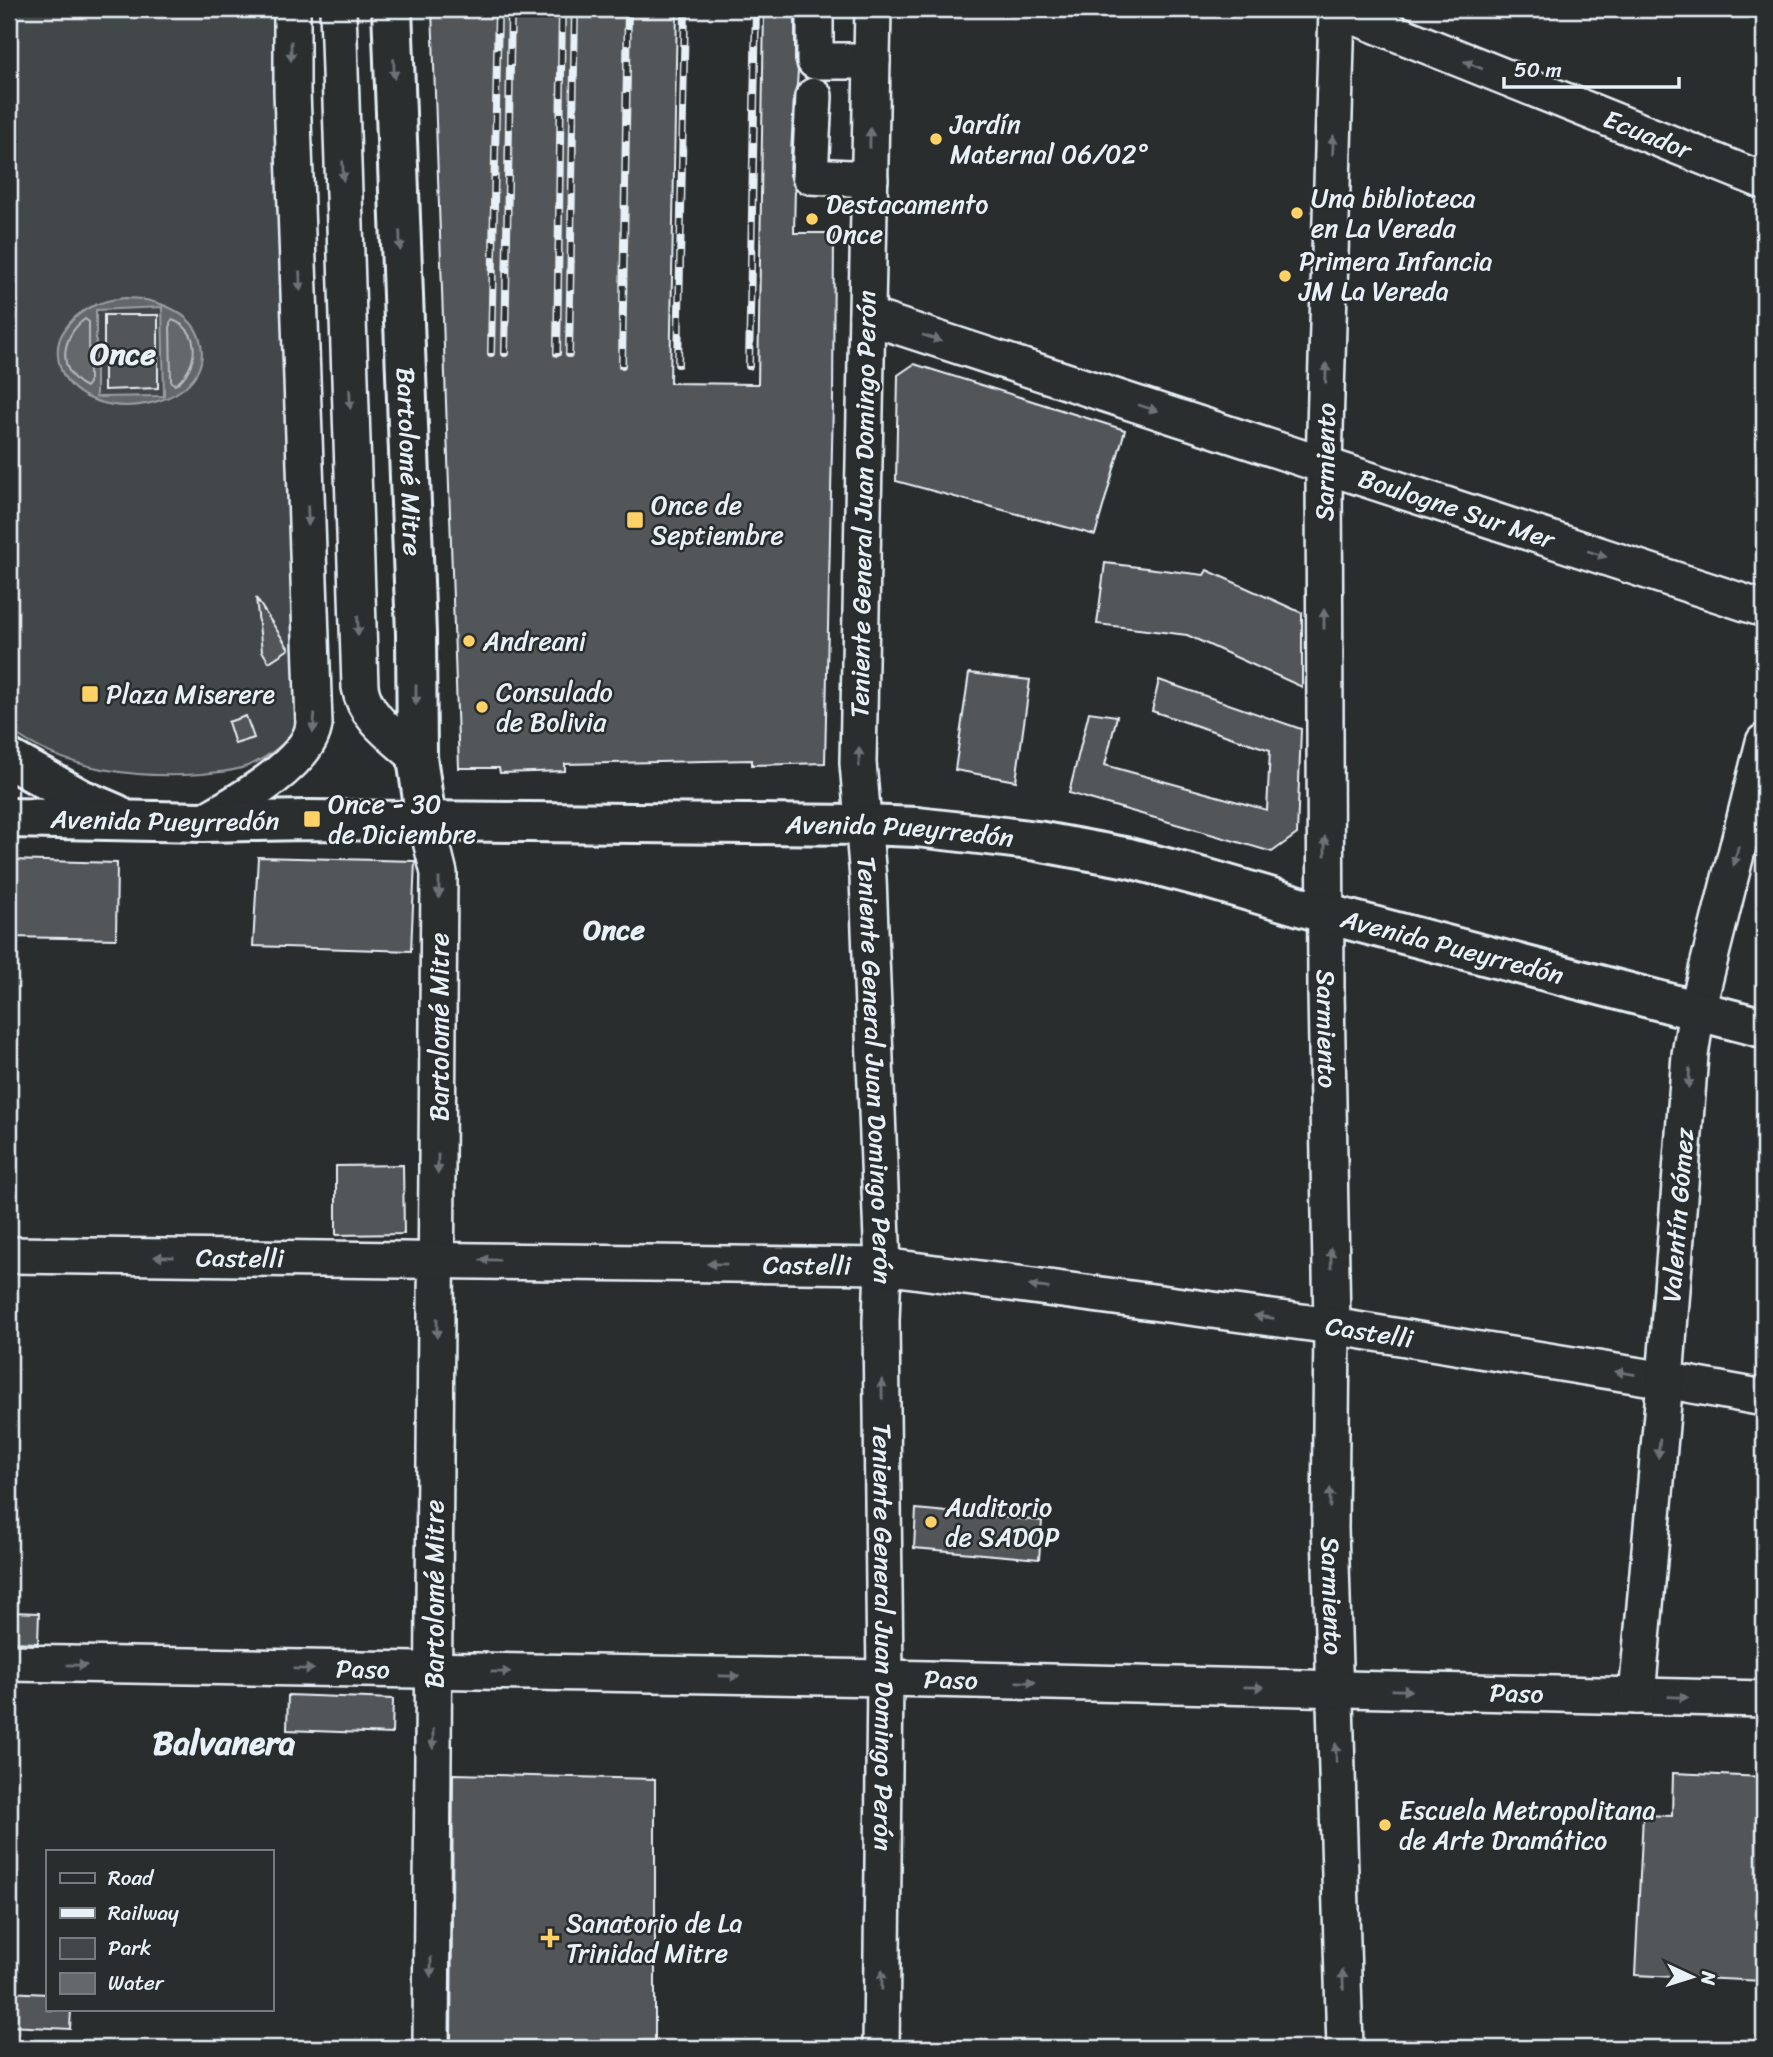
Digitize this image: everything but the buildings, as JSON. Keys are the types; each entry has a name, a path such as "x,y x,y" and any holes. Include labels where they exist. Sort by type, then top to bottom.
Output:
{"main road":[{"name":"Bartolomé Mitre","path":"392,9 416,634 417,757 426,821"},
{"path":"9,759 82,799 131,821"},
{"name":"Avenida Pueyrredón","path":"9,818 203,822 864,825 917,827 988,835 1111,854 1208,879 1327,915 1764,1028"}],"street":[{"path":"203,822 273,778 287,766 313,733 315,716 292,91 292,9"},
{"path":"338,9 360,687 367,709 417,757"},
{"path":"815,9 814,61 872,61"},
{"name":"Teniente General Juan Domingo Perón","path":"873,9 858,763 864,825 883,1266 881,1321 885,1678 881,2048"},
{"name":"Ecuador","path":"1336,9 1764,181"},
{"name":"Sarmiento","path":"1336,9 1324,466 1326,991 1332,1326 1330,1528 1345,2048"},
{"path":"814,96 810,176 870,179"},
{"name":"Boulogne Sur Mer","path":"867,316 1764,609"},
{"name":"Valentín Gómez","path":"1637,1696 1690,1055 1697,1010 1764,743"},
{"name":"Bartolomé Mitre","path":"426,821 439,873 431,2048"},
{"name":"Castelli","path":"9,1255 883,1266 1332,1326 1764,1398"},
{"name":"Paso","path":"9,1663 885,1678 1764,1699"}],"green space":[{"name":"Plaza Miserere","path":"9,9 277,9 299,725 264,758 244,767 220,772 177,775 101,769 53,754 9,729"}],"water":[{"path":"116,299 158,303 180,314 196,330 200,340 201,363 190,382 171,396 147,404 121,406 96,401 75,389 61,370 58,347 67,326 89,308","holes":["162,307 164,396 96,397 96,310"]}],"railway":[{"path":"491,353 498,9"},
{"path":"505,353 511,9"},
{"path":"557,353 562,9"},
{"path":"569,354 575,9"},
{"path":"622,365 628,9"},
{"path":"678,364 685,9"},
{"path":"749,366 756,9"}],"place":[{"name":"Jardín Maternal 06/02°","path":"936,139"},
{"name":"Una biblioteca en La Vereda","path":"1297,213"},
{"name":"Destacamento Once","path":"812,219"},
{"name":"Primera Infancia JM La Vereda","path":"1285,276"},
{"name":"Once de Septiembre","path":"635,520"},
{"name":"Andreani","path":"469,641"},
{"name":"Plaza Miserere","path":"90,694"},
{"name":"Consulado de Bolivia","path":"482,707"},
{"name":"Once - 30 de Diciembre","path":"312,819"},
{"name":"Auditorio de SADOP","path":"931,1522"},
{"name":"Escuela Metropolitana de Arte Dramático","path":"1385,1825"},
{"name":"Sanatorio de La Trinidad Mitre","path":"550,1938"}],"district":[{"name":"Once","path":"123,354"},
{"name":"Once","path":"614,929"},
{"name":"Balvanera","path":"224,1742"}]}
